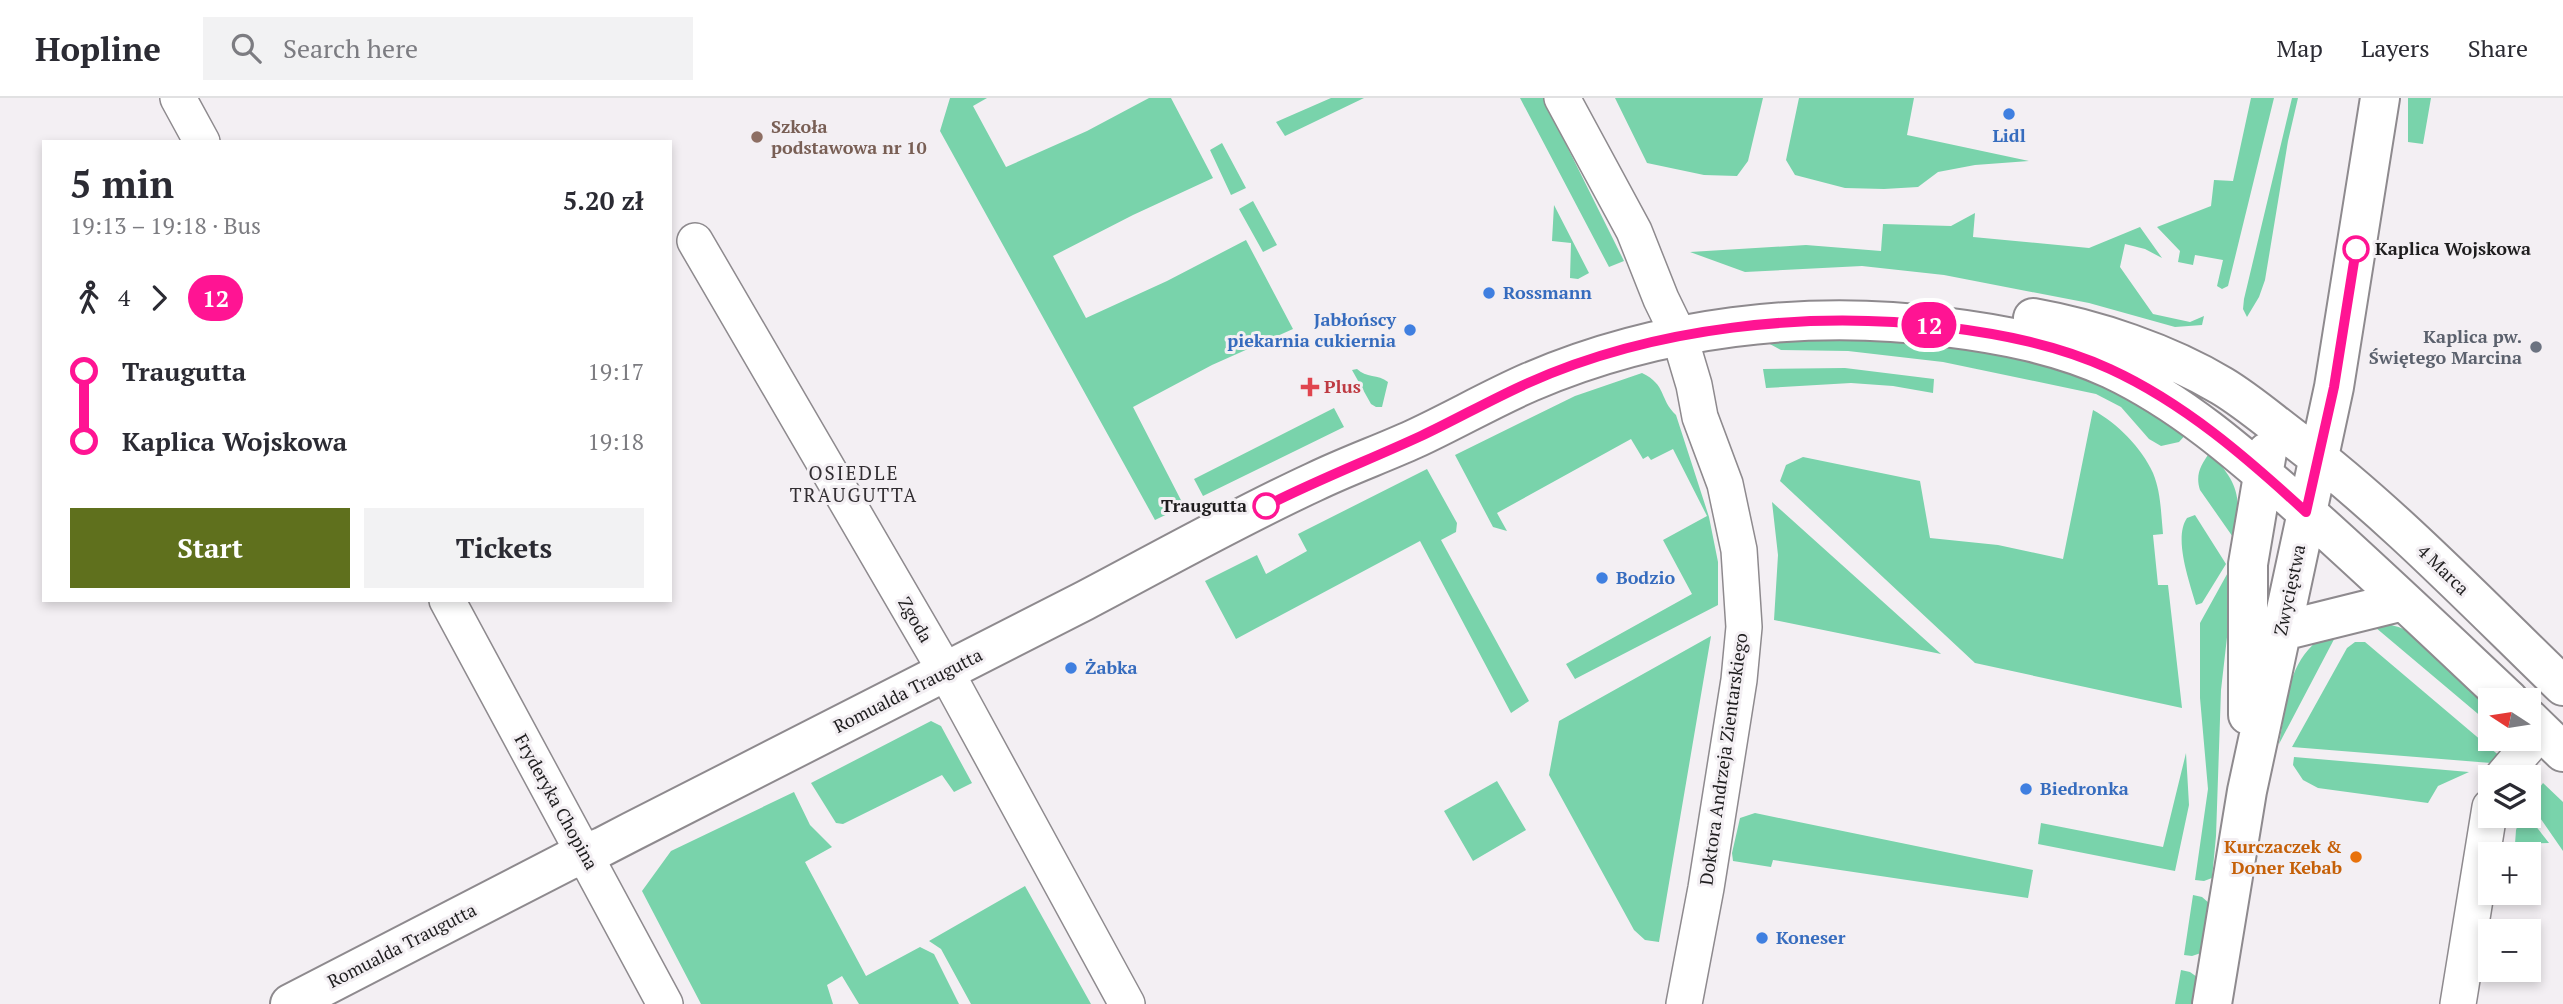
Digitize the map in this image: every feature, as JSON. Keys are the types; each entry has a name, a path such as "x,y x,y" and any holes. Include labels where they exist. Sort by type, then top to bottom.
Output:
{"main road":[{"name":"Zwycięstwa","path":"2212,1004 2247,791 2334,387 2380,98"},
{"name":"Romualda Traugutta","path":"1674,326 1746,301 1813,297 1894,300 2012,314 2101,335 2161,357 2219,384 2319,458"},
{"name":"Romualda Traugutta","path":"290,1004 946,672 1312,482 1423,435 1529,383 1577,348 1621,329 1852,319 1961,329 2030,342 2090,360 2183,410 2263,473 2306,512"},
{"name":"Zwycięstwa","path":"2247,791 2248,564 2272,422"},
{"name":"4 Marca","path":"2319,458 2390,520 2563,687"},
{"path":"2306,512 2496,688"},
{"path":"2282,631 2403,601"}],"street":[{"path":"178,98 201,140"},
{"name":"Doktora Andrzeja Zientarskiego","path":"1562,98 1634,232 1674,326 1694,385 1700,417 1725,484 1739,550 1744,627 1735,707 1684,1004"},
{"name":"Zgoda","path":"695,241 946,672 1127,1004"},
{"name":"Fryderyka Chopina","path":"448,602 665,1004"},
{"path":"2514,765 2544,734"},
{"path":"2458,1004 2487,828"}],"green space":[{"path":"950,98 987,98 973,106 1006,167 1087,131 1149,98 1171,98 1213,178 1053,256 1086,318 1167,281 1246,240 1293,329 1212,365 1133,407 1184,506 1155,520 940,131"},
{"path":"1331,98 1364,98 1285,136 1276,122"},
{"path":"1520,98 1543,98 1624,261 1609,267"},
{"path":"1615,98 1763,98 1748,161 1737,176 1704,175 1647,163"},
{"path":"1799,98 1914,98 1907,135 2029,161 1975,165 1938,172 1918,187 1845,188 1795,175 1786,160"},
{"path":"2251,98 2274,98 2228,286 2222,289 2217,286 2223,260 2195,255 2193,265 2178,262 2180,251 2157,227 2211,206 2214,180 2233,181"},
{"path":"2292,98 2298,98 2288,141 2265,280 2247,317 2243,309 2244,299"},
{"path":"2408,98 2431,98 2423,144 2408,142"},
{"path":"1222,143 1246,188 1231,195 1210,150"},
{"path":"1253,201 1277,245 1263,252 1239,209"},
{"path":"1554,205 1589,273 1578,279 1570,278 1571,243 1552,241"},
{"path":"1975,213 1973,237 2089,248 2140,227 2162,258 2145,249 2125,244 2120,267 2153,314 2190,322 2204,316 2202,325 2175,327 2089,303 1944,275 1862,266 1745,272 1690,252 1806,245 1881,251 1883,224 1951,226"},
{"path":"1863,334 2030,357 2087,375 2188,432 2179,442 2161,446 2149,439 2121,407 2096,394 1943,362 1848,351 1781,350 1768,343"},
{"path":"1845,368 1934,379 1933,393 1893,386 1851,383 1766,388 1763,369"},
{"path":"1357,369 1388,382 1382,407 1371,404 1352,370"},
{"path":"1642,373 1655,382 1676,415 1709,517 1718,562 1718,605 1575,679 1566,664 1692,594 1663,540 1707,516 1673,449 1651,460 1648,456 1643,459 1631,439 1497,513 1507,531 1493,527 1455,455 1575,396"},
{"path":"1334,408 1344,427 1203,496 1194,479"},
{"path":"2093,410 2120,429 2136,446 2156,480 2163,534 2153,535 2158,585 2168,585 2182,708 1975,663 1780,481 1786,465 1803,457 1920,481 1930,538 1998,545 2063,559"},
{"path":"2210,452 2233,483 2236,492 2238,512 2235,540 2200,490 2200,470"},
{"path":"1427,469 1457,523 1456,532 1441,540 1529,701 1511,713 1420,541 1236,639 1205,581 1257,555 1266,574 1307,551 1298,534"},
{"path":"1772,502 1941,654 1774,620 1778,555"},
{"path":"2195,515 2226,564 2202,603 2196,605 2182,549 2183,527 2187,518"},
{"path":"2231,567 2235,567 2221,690 2216,836 2212,878 2204,881 2195,880 2208,789 2200,698 2200,623"},
{"path":"2369,622 2406,630 2433,647 2478,691 2478,714"},
{"path":"2341,626 2279,744 2289,690 2300,661 2323,636"},
{"path":"1711,636 1659,942 1645,940 1634,930 1549,775 1559,721"},
{"path":"2355,642 2365,642 2478,738 2478,751 2494,751 2502,758 2491,763 2292,747 2347,648"},
{"path":"931,721 941,726 972,783 954,792 942,775 843,824 836,823 811,783"},
{"path":"2186,753 2189,805 2175,871 2038,844 2041,823 2163,847"},
{"path":"2294,757 2469,772 2438,786 2428,803 2318,788 2303,780 2293,765"},
{"path":"1497,781 1526,830 1473,861 1444,811"},
{"path":"2543,783 2563,802 2563,851 2541,819"},
{"path":"794,792 810,825 832,847 805,862 866,976 920,947 934,954 959,1004 859,1004 842,976 827,985 833,1004 701,1004 642,891 671,851"},
{"path":"1755,813 2033,870 2028,898 1773,860 1771,867 1733,861 1732,853 1740,818"},
{"path":"2537,828 2549,843 2515,842 2516,830"},
{"path":"1025,886 1091,1004 971,1004 941,949 929,941"},
{"path":"2193,895 2202,897 2209,903 2201,953 2192,956 2184,955"},
{"path":"2181,970 2197,977 2193,1004 2175,1004"}],"bus line":[{"name":"12","path":"1266,506 1312,482 1423,435 1529,383 1584,362 1652,344 1725,330 1797,321 1852,319 1929,325 1999,335 2061,351 2109,368 2183,410 2263,473 2306,512 2334,387 2356,249"}],"place":[{"name":"Lidl","path":"2009,114"},
{"name":"Szkoła podstawowa nr 10","path":"757,137"},
{"name":"Kaplica Wojskowa","path":"2356,249"},
{"name":"Rossmann","path":"1489,293"},
{"name":"Jabłońscy piekarnia cukiernia","path":"1410,330"},
{"name":"Kaplica pw. Świętego Marcina","path":"2536,347"},
{"name":"Plus","path":"1310,387"},
{"name":"Traugutta","path":"1266,506"},
{"name":"Bodzio","path":"1602,578"},
{"name":"Żabka","path":"1071,668"},
{"name":"Biedronka","path":"2026,789"},
{"name":"Kurczaczek & Doner Kebab","path":"2356,857"},
{"name":"Koneser","path":"1762,938"}],"district":[{"name":"OSIEDLE TRAUGUTTA","path":"854,484"}]}
